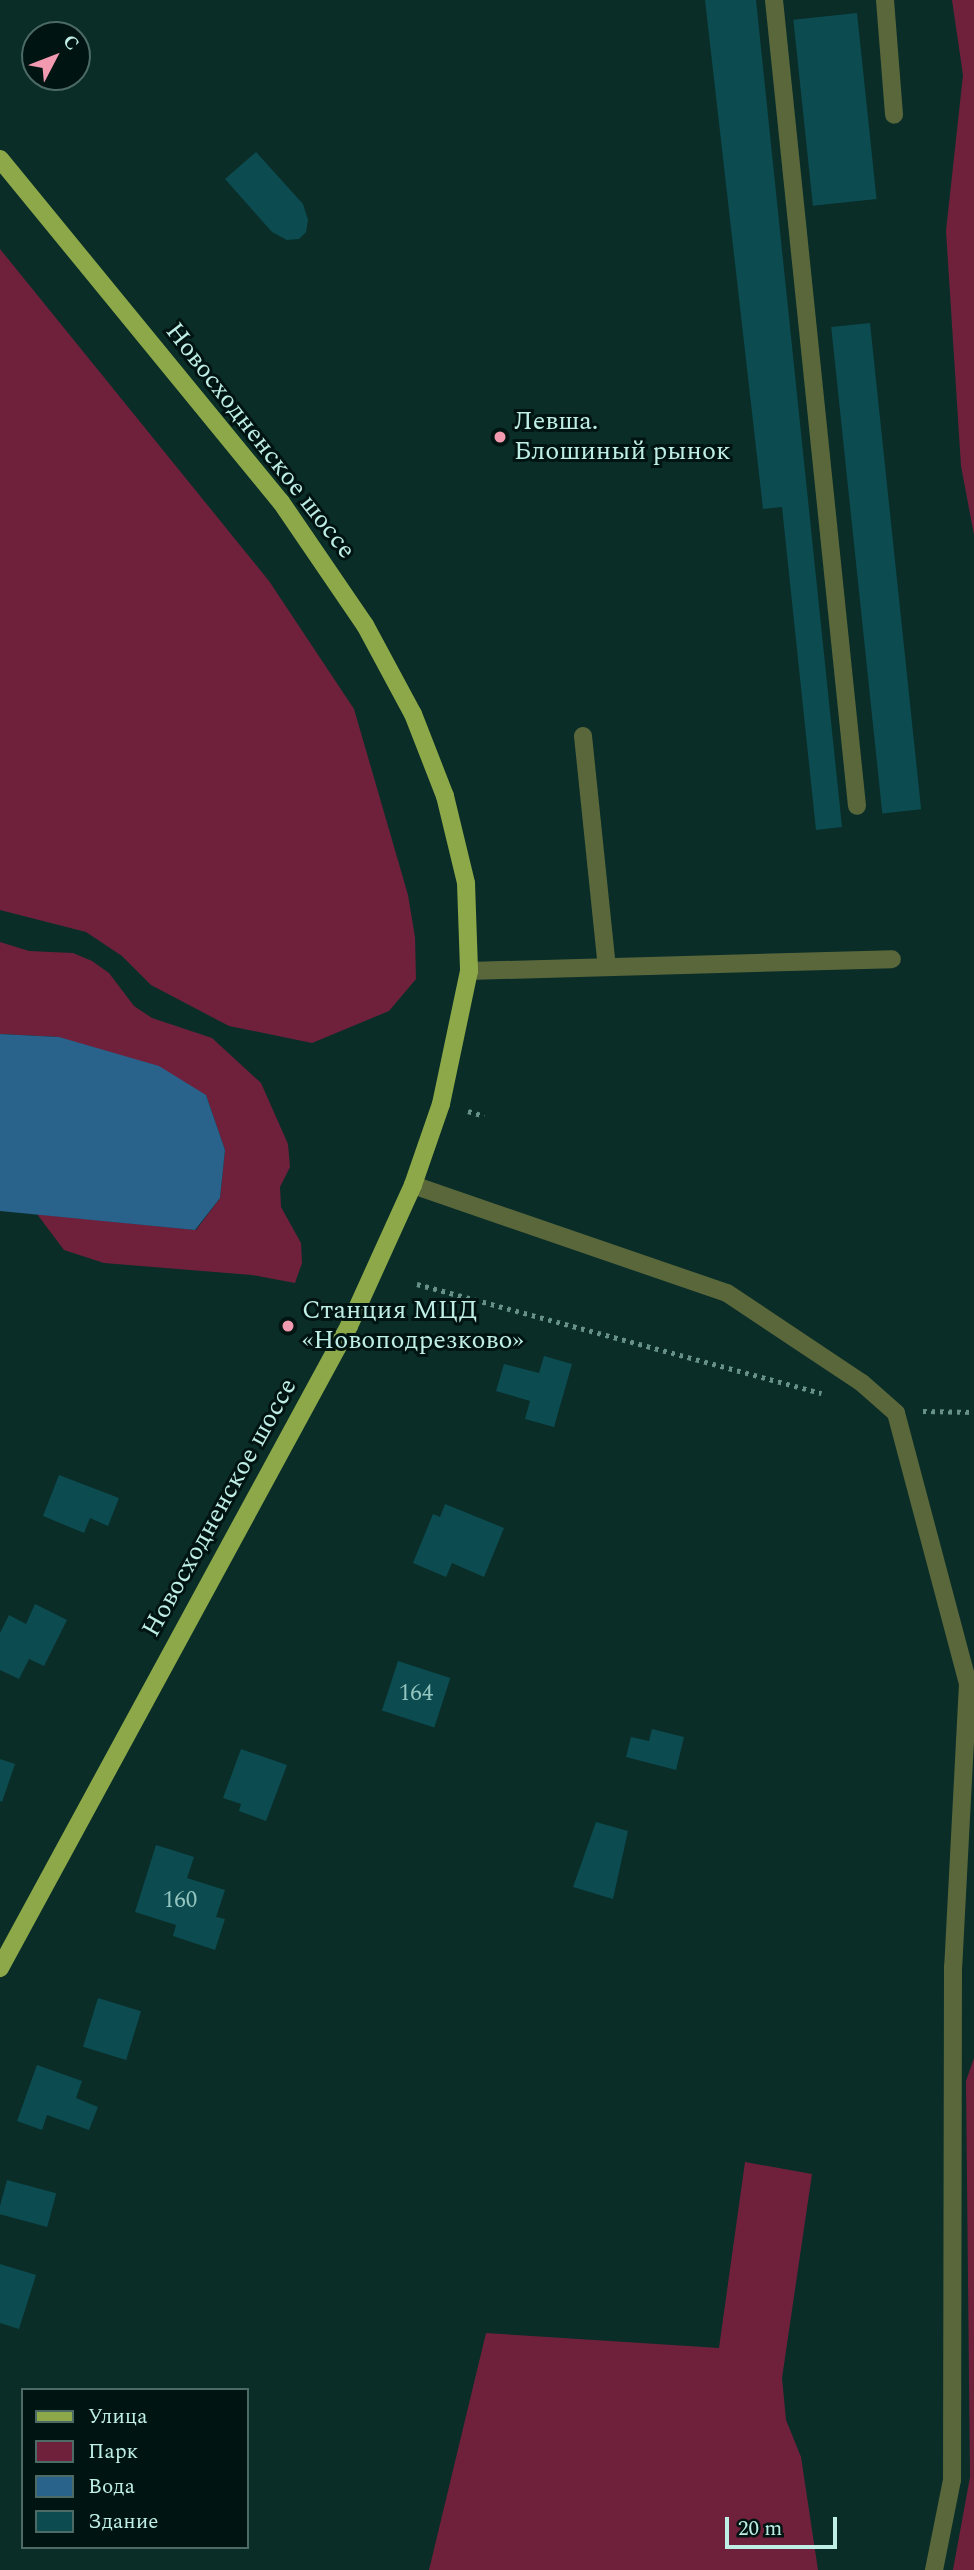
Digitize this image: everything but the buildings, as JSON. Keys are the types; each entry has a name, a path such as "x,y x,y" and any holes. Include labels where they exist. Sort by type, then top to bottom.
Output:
{"main road":[{"name":"Новосходненское шоссе","path":"0,159 281,502 365,625 413,714 445,796 466,883 469,971 444,1091 414,1185 310,1404 147,1691 0,1968"}],"lane":[{"path":"774,0 857,806"},
{"path":"885,0 894,115"},
{"path":"583,736 607,967"},
{"path":"469,971 892,958"},
{"path":"414,1185 727,1293 862,1383 896,1413 968,1684 953,1966 952,2480 934,2570"}],"path":[{"path":"461,1109 484,1116"},
{"path":"417,1284 830,1395"},
{"path":"896,1413 974,1412"}],"green space":[{"path":"952,0 974,0 974,535 961,466 946,231 963,75"},
{"path":"0,249 269,581 354,709 408,895 415,937 416,979 389,1011 312,1043 229,1026 151,985 122,956 86,932 0,910"},
{"path":"0,942 29,951 73,953 92,961 109,973 134,1006 152,1018 212,1038 261,1083 288,1144 290,1167 280,1187 281,1207 301,1243 302,1263 295,1283 252,1275 104,1263 64,1250 37,1214 196,1230 220,1198 225,1150 206,1095 59,1037 0,1034"},
{"path":"974,2058 974,2570 953,2570 970,2477 966,2081"},
{"path":"745,2162 812,2174 782,2378 786,2420 801,2457 818,2570 429,2570 486,2333 719,2348"}],"water":[{"path":"0,1034 59,1037 159,1066 206,1095 225,1150 220,1198 195,1230 0,1211"}],"place":[{"name":"Левша. Блошиный рынок","path":"500,437"},
{"name":"Станция МЦД «Новоподрезково»","path":"288,1326"}]}
